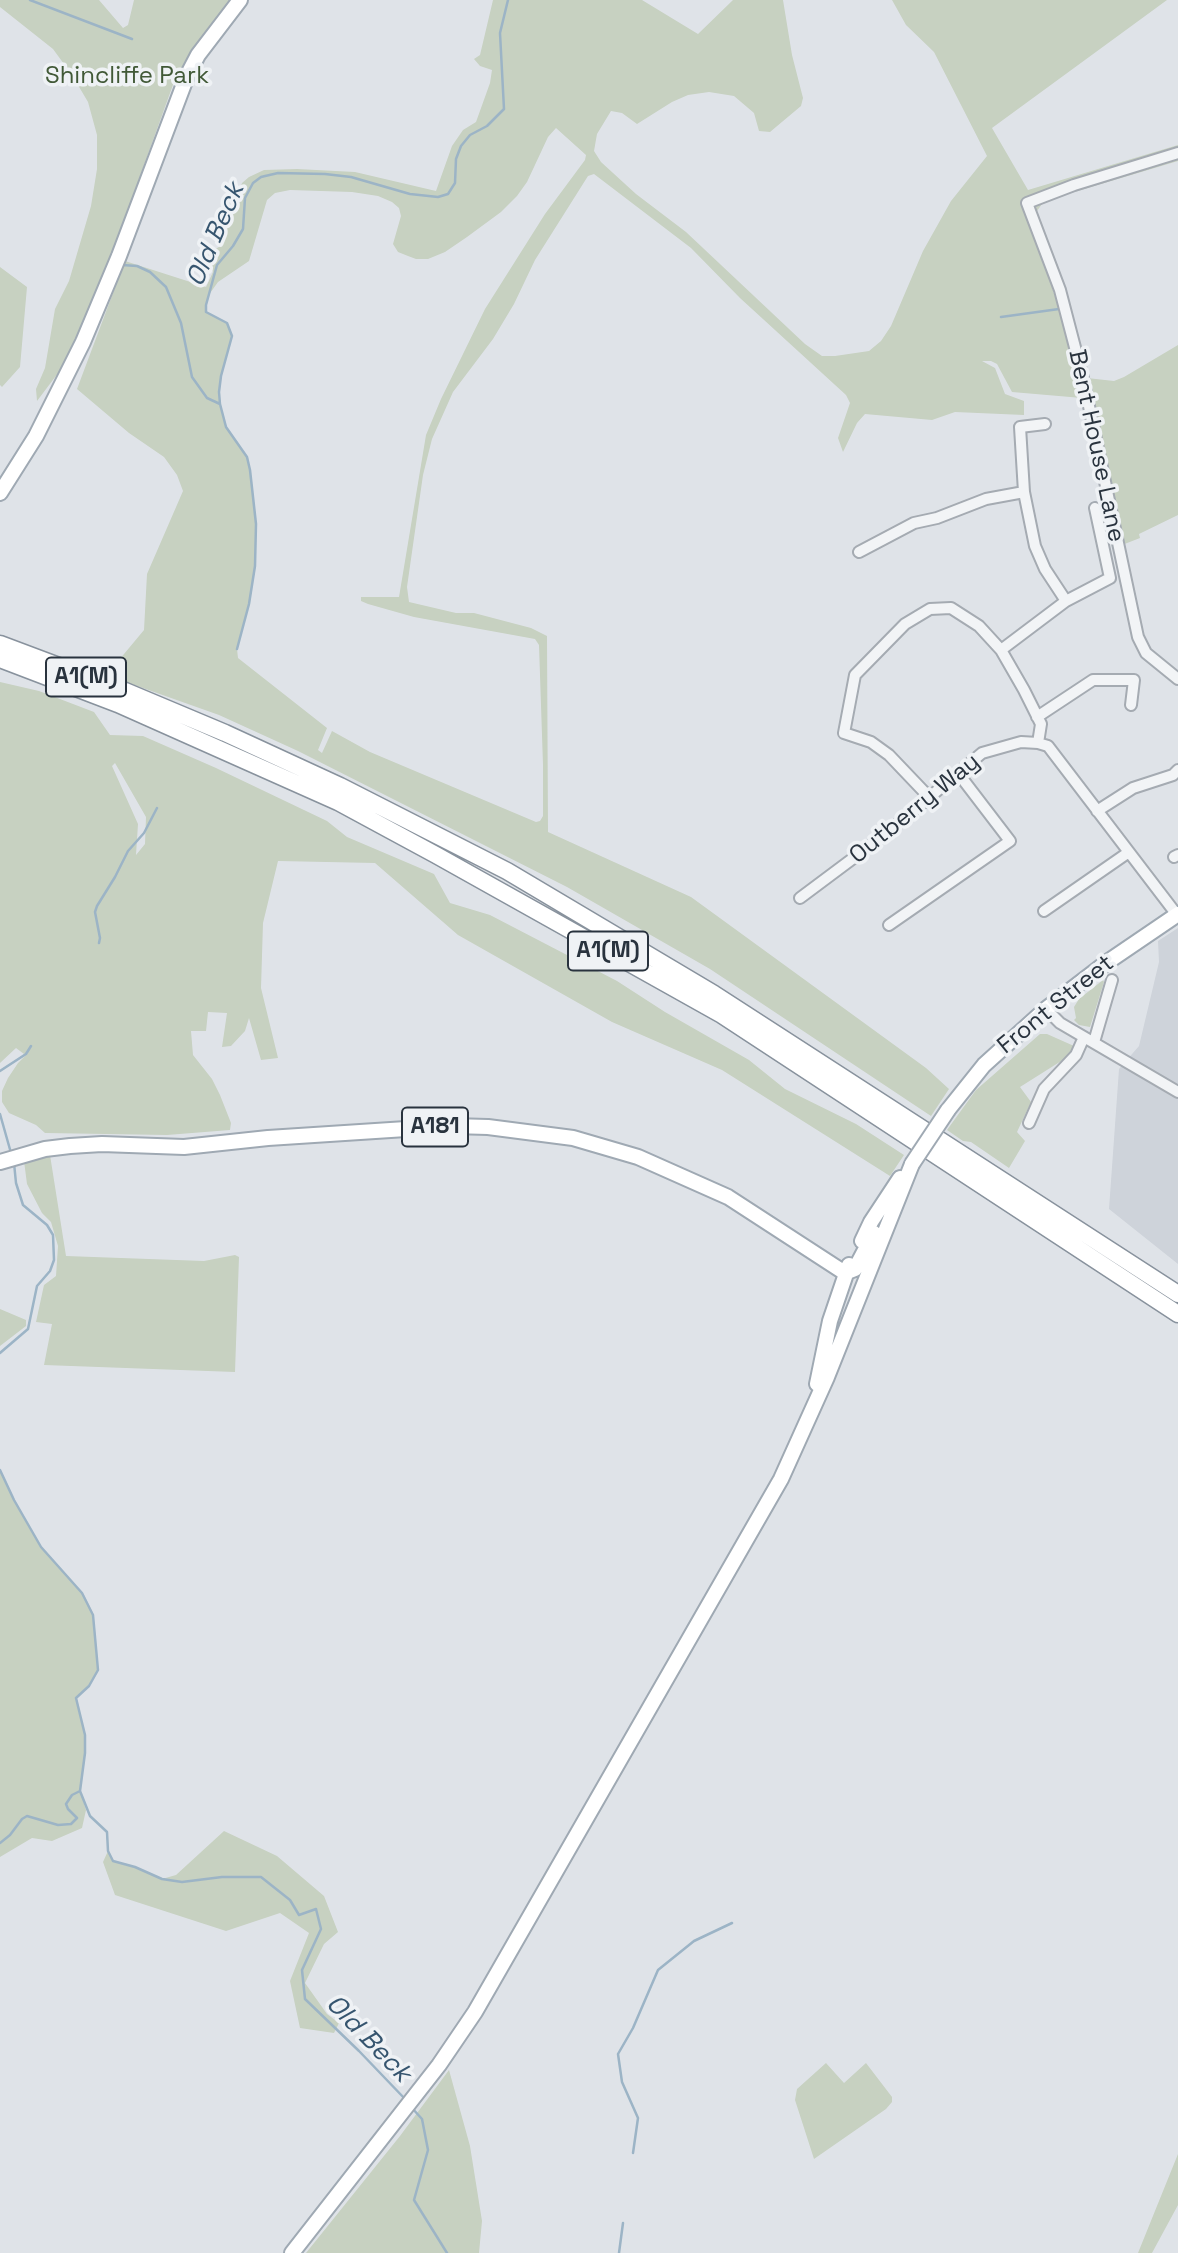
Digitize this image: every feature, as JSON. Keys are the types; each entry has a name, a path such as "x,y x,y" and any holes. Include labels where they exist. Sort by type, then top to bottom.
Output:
{"highway":[{"name":"A1(M)","path":"0,644 125,691 225,733 340,786 507,871 714,994 1178,1294"},
{"name":"A1(M)","path":"0,659 118,704 338,802 436,855 722,1015 1178,1314"}],"main road":[{"path":"0,493 36,436 83,342 119,256 187,76 198,55 240,0"},
{"name":"Front Street","path":"912,1164 948,1110 984,1065 1046,1009 1088,976 1178,914"},
{"name":"A181","path":"2,1161 45,1149 92,1145 184,1147 268,1138 452,1126 528,1131 593,1143 638,1157 728,1197 845,1273"},
{"path":"292,2253 380,2143 475,2012 774,1491 827,1377 912,1164"},
{"path":"856,1261 888,1194 912,1164"},
{"path":"813,1405 830,1321 845,1273 892,1210"},
{"name":"A181","path":"817,1253 856,1261"},
{"path":"856,1261 863,1269 864,1279"}],"street":[{"name":"Bent House Lane","path":"1178,153 1027,202 1060,290 1083,377 1138,637 1146,653 1178,679"},
{"path":"1045,424 1020,427 1024,492 1035,547 1045,569 1066,601"},
{"path":"859,552 914,523 937,518 986,499 1024,492"},
{"path":"1001,650 1066,601 1110,578 1095,508"},
{"path":"930,798 889,755 871,742 844,733 855,675 905,624 930,610 951,608 979,626 1001,650 1041,724 1038,743 1048,746 1178,914"},
{"path":"1037,717 1093,680 1134,680 1131,705"},
{"name":"Outberry Way","path":"800,898 887,833 982,753 1021,742 1038,743"},
{"path":"889,925 1010,841 958,773"},
{"path":"1097,811 1133,788 1176,776"},
{"path":"1044,911 1129,852"},
{"path":"1029,1123 1044,1089 1089,1040 1112,980"},
{"path":"1046,1009 1060,1023 1178,1092"}],"shaded area":[{"path":"1178,928 1178,1264 1109,1209 1119,1069 1139,1046 1159,962 1158,941"}],"green space":[{"name":"Shincliffe Park","path":"0,0 99,0 123,28 128,25 134,0 240,0 174,82 107,268 68,360 37,401 36,389 45,368 55,309 69,281 91,206 97,169 97,135 88,102 72,75 53,49 0,7"},
{"path":"493,0 642,0 698,34 733,0 783,0 792,55 803,98 801,106 770,132 759,131 754,113 734,96 709,92 688,95 672,102 637,124 622,113 611,111 597,134 594,151 601,162 636,194 686,232 805,344 822,356 835,356 869,351 881,341 891,326 923,251 951,201 987,156 934,52 906,25 892,0 1167,0 992,128 1028,190 1178,145 1178,161 1044,201 1037,211 1022,207 1037,241 1059,309 1082,398 1012,392 997,364 982,361 995,368 1005,394 1024,401 1024,415 955,412 932,420 865,414 857,423 843,452 838,438 850,403 846,395 740,298 691,248 594,174 588,176 535,260 514,304 493,339 453,392 432,439 423,475 407,587 409,602 456,613 474,613 531,628 547,636 548,832 691,897 926,1068 949,1089 931,1116 710,969 567,887 298,751 219,715 126,682 119,660 144,630 147,574 183,491 177,475 164,457 129,433 77,389 125,261 206,287 213,272 208,261 211,251 221,246 242,183 264,170 355,172 436,191 452,146 463,130 476,122 490,83 492,70 480,66 474,59 480,55","holes":["556,128 586,155 485,309 441,399 426,435 399,597 361,597 361,601 368,604 414,617 535,639 539,645 543,765 543,816 536,822 370,752 332,731 322,753 318,750 327,728 238,658 237,649 249,604 255,566 256,524 247,457 226,427 220,404 221,376 232,336 227,323 206,312 206,305 208,296 218,282 249,261 267,200 275,193 290,190 352,192 378,196 392,202 399,208 401,216 393,244 398,252 416,259 428,259 445,252 467,237 501,212 517,196 527,182 548,137"]},
{"path":"0,267 27,287 20,367 2,387 0,385"},
{"path":"1178,345 1178,515 1139,534 1140,538 1122,545 1087,378 1114,381"},
{"path":"0,682 39,691 94,712 110,735 143,736 327,821 347,837 434,874 450,903 490,915 617,981 749,1060 785,1089 856,1124 904,1155 890,1176 722,1070 612,1022 458,935 375,863 278,861 263,923 261,988 278,1058 261,1060 249,1018 245,1031 231,1046 222,1047 227,1013 208,1012 206,1031 191,1031 193,1055 212,1079 220,1095 231,1123 230,1130 167,1135 45,1133 36,1125 9,1113 2,1102 2,1091 8,1078 28,1053 24,1054 16,1048 0,1063","holes":["115,763 146,817 145,844 136,855 138,824 112,766"]},
{"path":"1103,980 1090,1027 1079,1025 1074,1020 1074,1007 1079,999"},
{"path":"1040,1034 1047,1034 1074,1046 1073,1052 1020,1087 1031,1102 1017,1132 1025,1141 1009,1168 971,1142 963,1141 947,1130 976,1090"},
{"path":"50,1155 66,1256 204,1261 235,1255 239,1257 235,1372 44,1365 52,1324 36,1322 44,1285 56,1276 58,1246 51,1222 42,1213 27,1184 24,1161"},
{"path":"0,1309 26,1320 26,1326 0,1346"},
{"path":"0,1470 41,1547 82,1593 93,1615 98,1670 89,1686 76,1698 85,1735 80,1791 86,1810 82,1828 52,1841 32,1838 0,1857"},
{"path":"224,1831 277,1856 324,1896 338,1932 324,1944 305,1983 327,2014 339,2023 334,2033 300,2028 290,1981 309,1933 280,1913 226,1931 115,1895 103,1862 108,1851 113,1861 162,1879 176,1875"},
{"path":"826,2063 844,2083 866,2063 892,2097 892,2102 886,2109 814,2159 795,2100 797,2089"},
{"path":"449,2070 470,2146 482,2221 479,2253 306,2253 400,2136"},
{"path":"1178,2154 1178,2205 1152,2253 1138,2253"}],"waterway":[{"path":"30,0 132,39"},
{"name":"Old Beck","path":"237,649 249,604 255,566 256,524 247,457 226,427 220,404 221,376 232,336 227,323 206,312 217,265 243,229 245,198 253,183 261,177 278,173 325,174 351,177 410,194 438,197 448,194 455,183 456,159 461,146 470,135 487,126 504,109 500,33 508,0"},
{"path":"122,265 137,266 150,272 166,287 181,323 192,377 207,398 220,404"},
{"path":"1001,317 1059,309"},
{"name":"Old Beck","path":"99,943 95,912 97,906 128,851 144,833 157,808"},
{"name":"Old Beck","path":"0,1071 26,1054 31,1046"},
{"name":"Old Beck","path":"0,1114 11,1153"},
{"name":"Old Beck","path":"0,1353 28,1329 37,1286 50,1271 54,1260 53,1235 47,1225 23,1205 16,1183 14,1163"},
{"name":"Old Beck","path":"0,1470 41,1547 82,1593 93,1615 98,1670 89,1686 76,1698 85,1735 80,1791 90,1816 107,1832 108,1851 113,1861 162,1879 182,1882 222,1877 261,1877 290,1900 299,1915 316,1909 321,1929 302,1970 305,1999 406,2100"},
{"path":"0,1843 27,1816 58,1825 71,1824 77,1818 66,1804 72,1795 80,1791"},
{"path":"633,2153 638,2118 622,2082 618,2054 633,2028 658,1970 694,1941 732,1923"},
{"name":"Old Beck","path":"412,2108 422,2119 428,2150 414,2200 447,2253"},
{"path":"619,2253 623,2223"}]}
